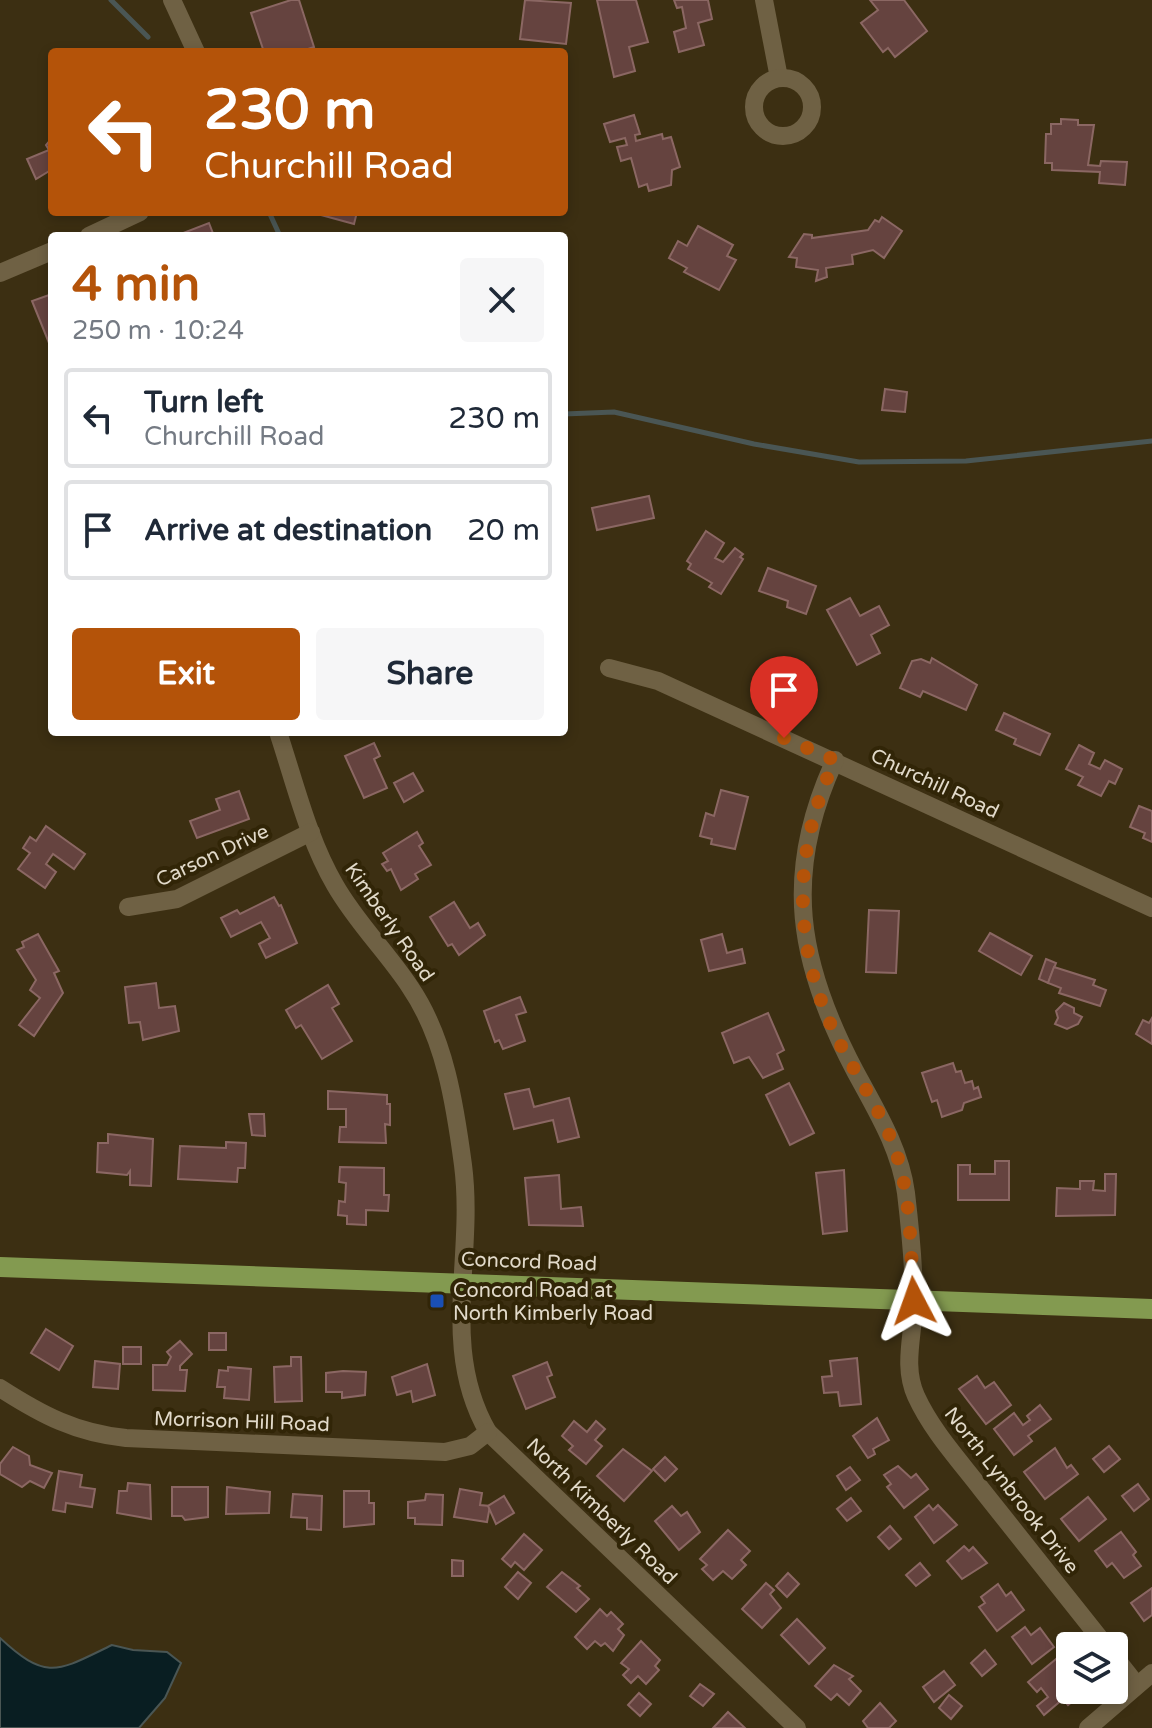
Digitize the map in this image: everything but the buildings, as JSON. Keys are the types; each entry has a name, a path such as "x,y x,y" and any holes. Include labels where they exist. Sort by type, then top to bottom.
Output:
{"main road":[{"name":"Concord Road","path":"0,1267 1152,1309"}],"street":[{"path":"172,0 194,48"},
{"path":"764,0 779,78"},
{"path":"105,232 133,216"},
{"path":"0,273 48,253"},
{"name":"Churchill Road","path":"609,668 658,681 1152,908"},
{"name":"Kimberly Road","path":"279,736 311,832 334,884 412,990 443,1059 464,1170 462,1282"},
{"name":"North Lynbrook Drive","path":"835,760 812,816 804,853 802,924 820,997 836,1035 892,1142 901,1168 914,1301 908,1360 911,1382 923,1409 1095,1632"},
{"name":"Carson Drive","path":"128,907 177,899 311,832"},
{"name":"North Kimberly Road","path":"462,1282 466,1383 488,1432 797,1728"},
{"name":"Morrison Hill Road","path":"0,1388 46,1417 74,1429 126,1438 445,1452 470,1446 488,1432"},
{"path":"1088,1728 1144,1679 1128,1667"}],"water":[{"path":"0,1638 30,1661 53,1668 78,1661 112,1645 167,1652 181,1663 165,1698 139,1728 0,1728"}],"waterway":[{"path":"111,0 148,37"},
{"path":"271,216 278,232"},
{"path":"568,414 614,412 754,444 859,462 966,461 1152,441"}],"place":[{"name":"Concord Road at North Kimberly Road","path":"437,1301"}],"route":[{"path":"784,738 835,760 812,816 804,853 802,924 820,997 836,1035 892,1142 901,1168 906,1192 914,1301"}]}
